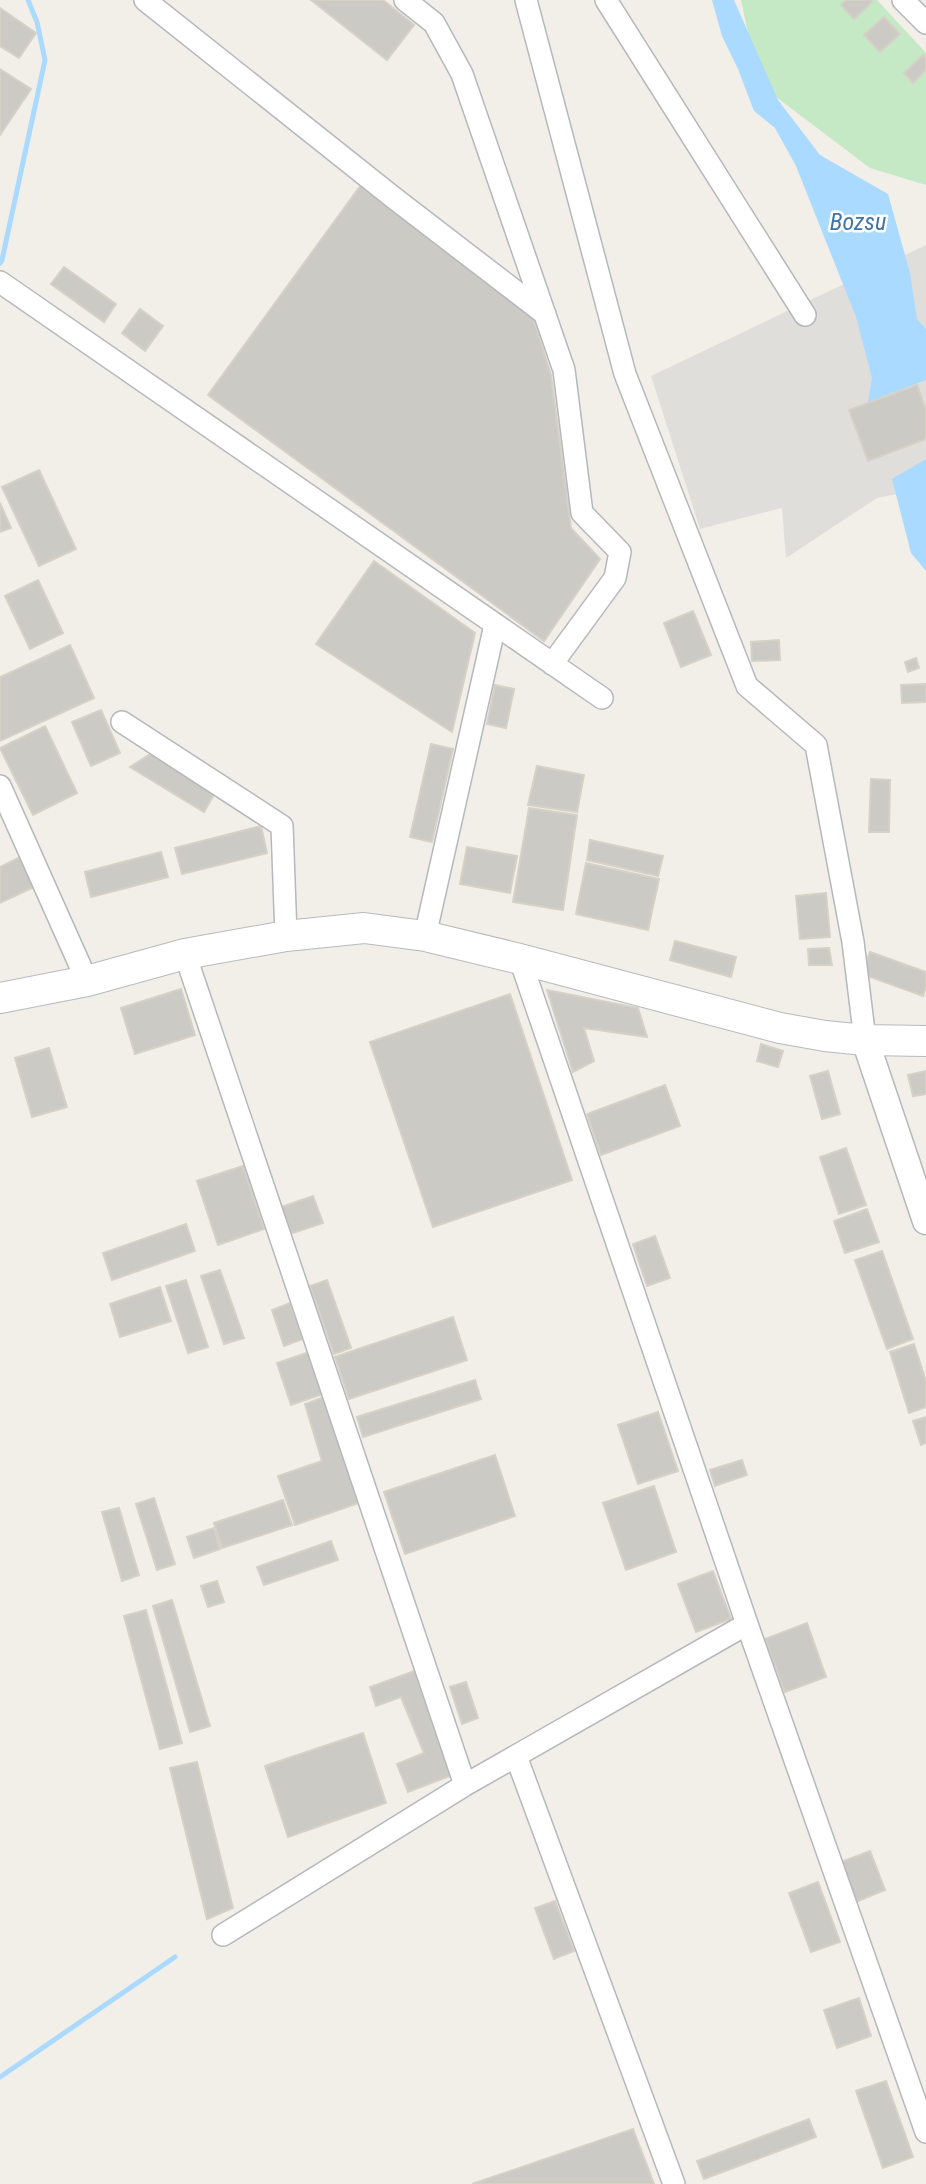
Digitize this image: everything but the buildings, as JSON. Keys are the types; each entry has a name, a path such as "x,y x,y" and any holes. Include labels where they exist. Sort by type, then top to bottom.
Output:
{"main road":[{"path":"0,998 87,981 185,954 286,936 364,928 425,936 780,1028 865,1040 926,1041"}],"street":[{"path":"145,0 545,314"},
{"path":"405,0 434,23 462,74 564,370 582,513 620,552 615,579 552,664"},
{"path":"526,0 625,374 747,686 816,745 853,942 865,1040 926,1221"},
{"path":"606,0 805,315"},
{"path":"903,0 926,23"},
{"path":"1,283 602,698"},
{"path":"425,936 495,625"},
{"path":"122,722 282,827 286,936"},
{"path":"0,786 87,981"},
{"path":"185,954 465,1785"},
{"path":"520,959 747,1624 926,2132"},
{"path":"223,1934 465,1785 747,1624"},
{"path":"516,1756 674,2184"}],"shaded area":[{"path":"926,245 926,488 877,498 786,558 782,508 700,529 651,376"}],"green space":[{"path":"741,0 877,0 926,53 926,185 870,168 759,84"}],"water":[{"name":"Bozsu","path":"712,0 734,0 778,100 820,155 888,194 910,273 917,319 926,329 926,380 868,402 872,378 856,317 796,166 775,128 754,111 722,36"},
{"path":"926,459 926,571 911,553 892,479"}],"waterway":[{"path":"0,263 45,60 37,22 28,0"},
{"path":"0,2077 175,1957"}]}
